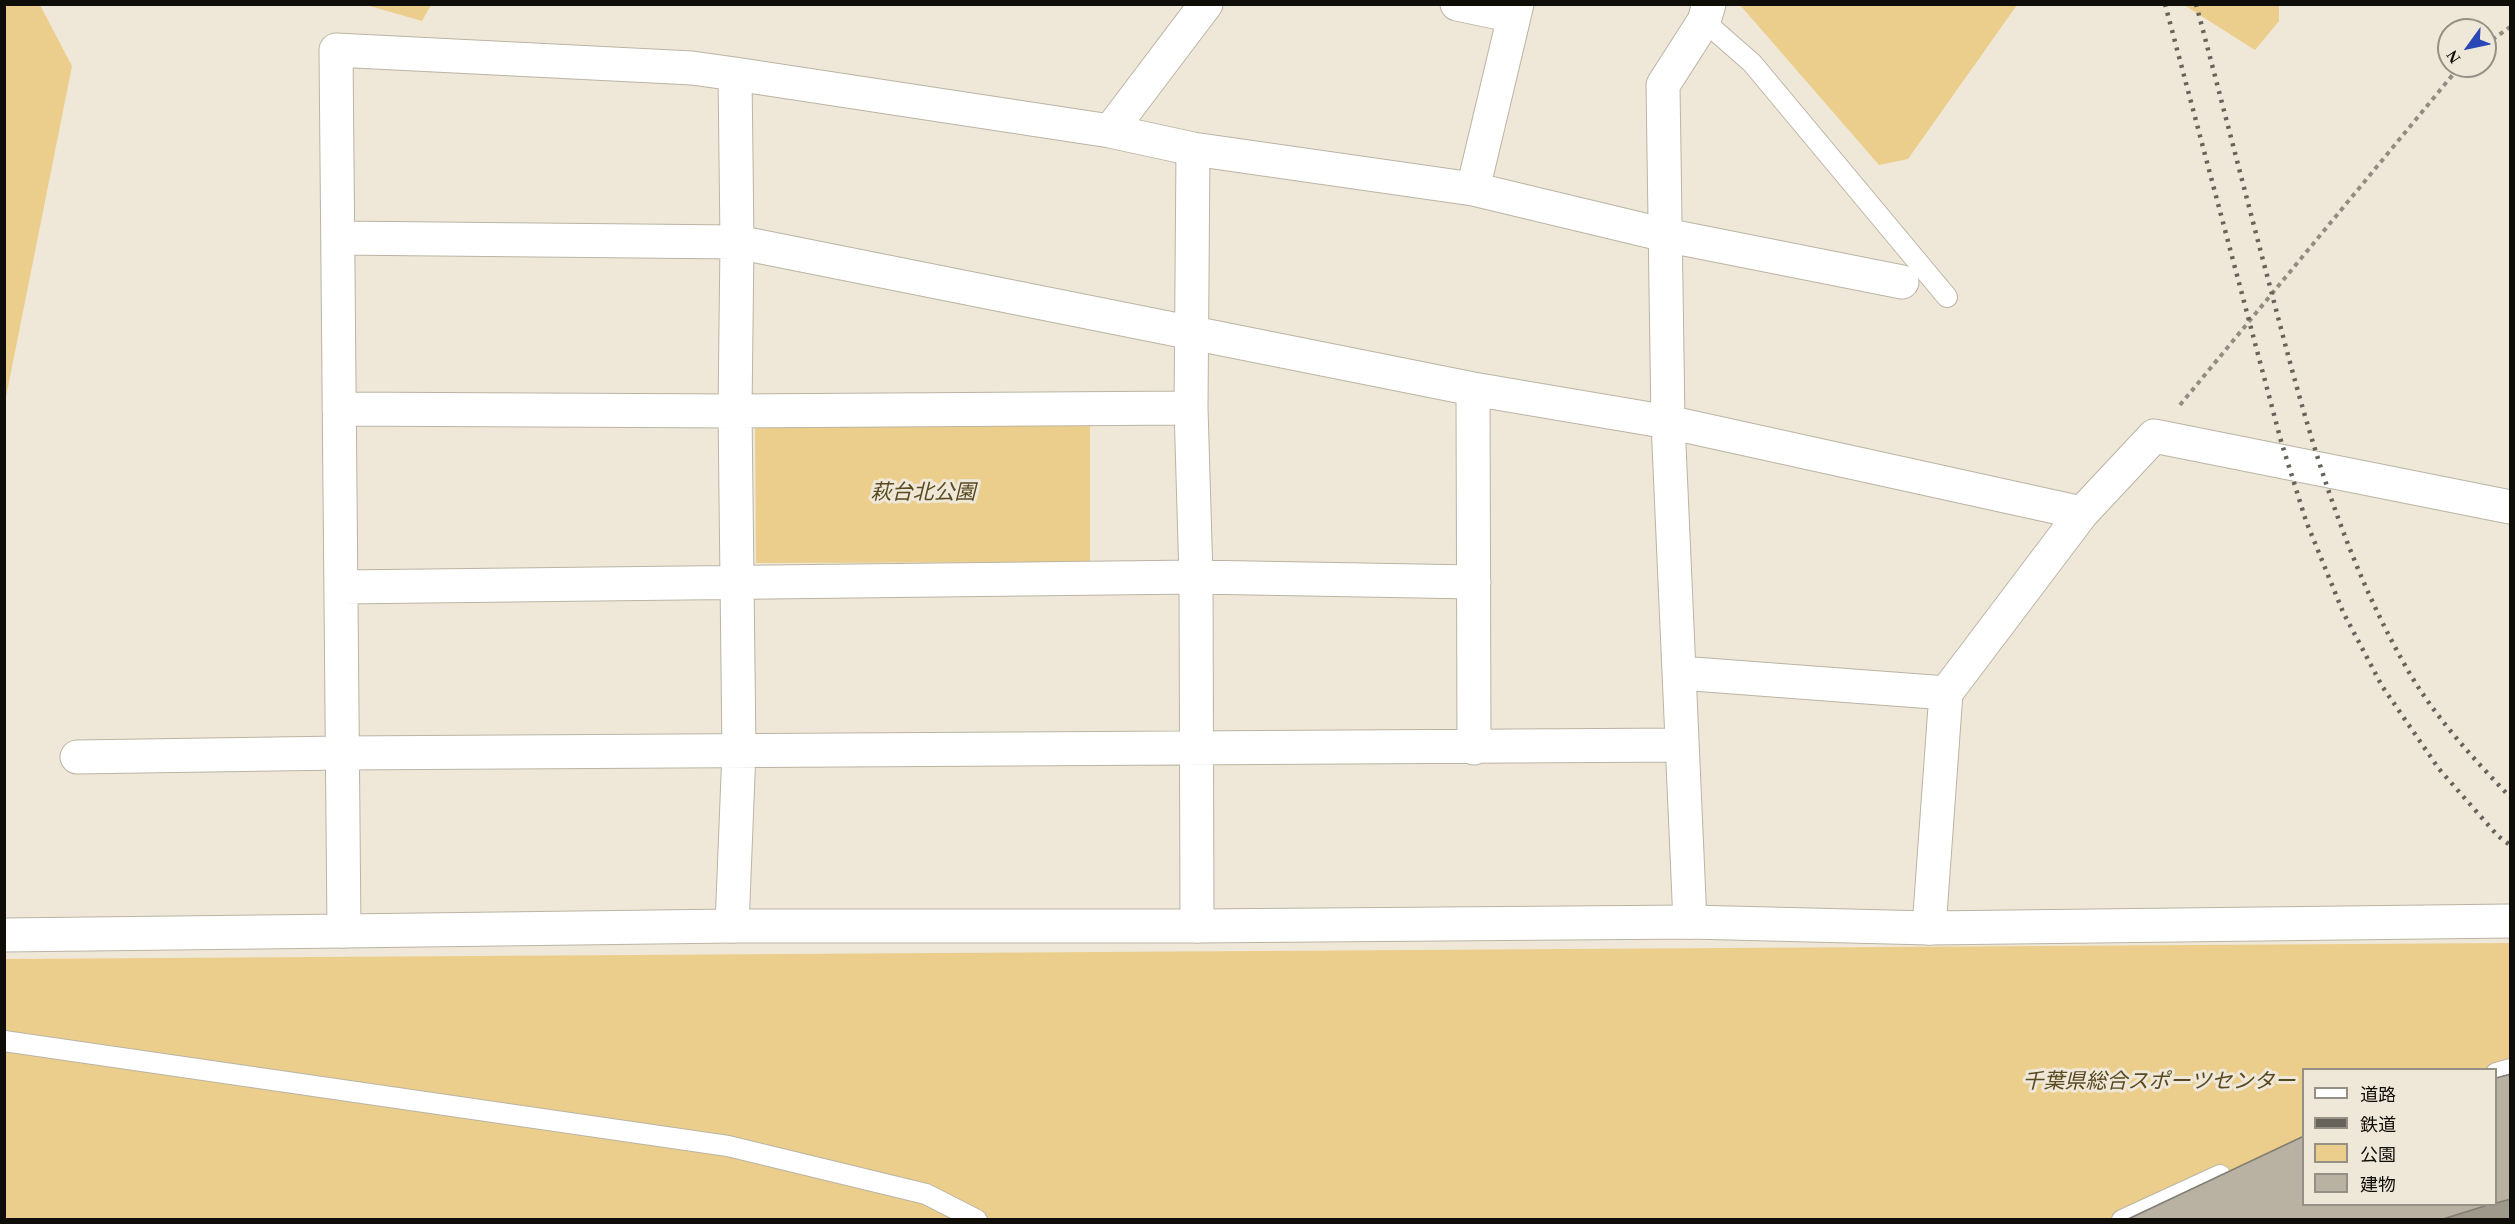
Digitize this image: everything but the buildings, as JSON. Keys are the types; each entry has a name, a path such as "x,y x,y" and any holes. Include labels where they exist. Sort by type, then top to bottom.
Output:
{"street":[{"path":"1110,131 1206,4"},
{"path":"1457,4 1515,10 1473,189"},
{"path":"1690,922 1668,423 1663,85 1706,13"},
{"path":"344,932 336,50 692,68 735,74 1110,131 1193,149 1473,189 1665,235 1902,282"},
{"path":"732,926 739,751 735,411 737,242 735,74"},
{"path":"1193,149 1191,408 1196,577 1197,926"},
{"path":"338,238 737,242 1473,389 1668,423 2082,513"},
{"path":"1473,389 1474,748"},
{"path":"339,409 735,411 1191,408"},
{"path":"1929,927 1946,693 2082,513 2154,436 2511,507"},
{"path":"342,587 1196,577 1474,582"},
{"path":"1680,674 1946,693"},
{"path":"76,757 341,753 1682,746"},
{"path":"4,935 732,926 1197,926 1690,922 1929,927 2511,921"}],"lane":[{"path":"1706,13 1752,63 1947,297"},
{"path":"4,1041 728,1146 926,1194 976,1220"},
{"path":"2121,1220 2239,1167"}],"path":[{"path":"2497,37 2511,27"},
{"path":"2154,436 2450,78"}],"green space":[{"path":"5,4 40,5 72,66 5,402"},
{"path":"366,5 431,5 422,21"},
{"path":"1740,5 2017,5 1908,159 1879,165"},
{"path":"2184,5 2279,5 2279,21 2255,50"},
{"name":"萩台北公園","path":"1090,422 1090,562 756,563 755,423"},
{"name":"千葉県総合スポーツセンター","path":"2510,943 2510,1219 5,1219 4,959"}],"railway":[{"path":"2165,4 2281,441 2306,521 2343,612 2382,686 2439,769 2498,836 2510,845"},
{"path":"2196,4 2298,393 2344,533 2383,623 2417,685 2454,735 2510,797"}]}
